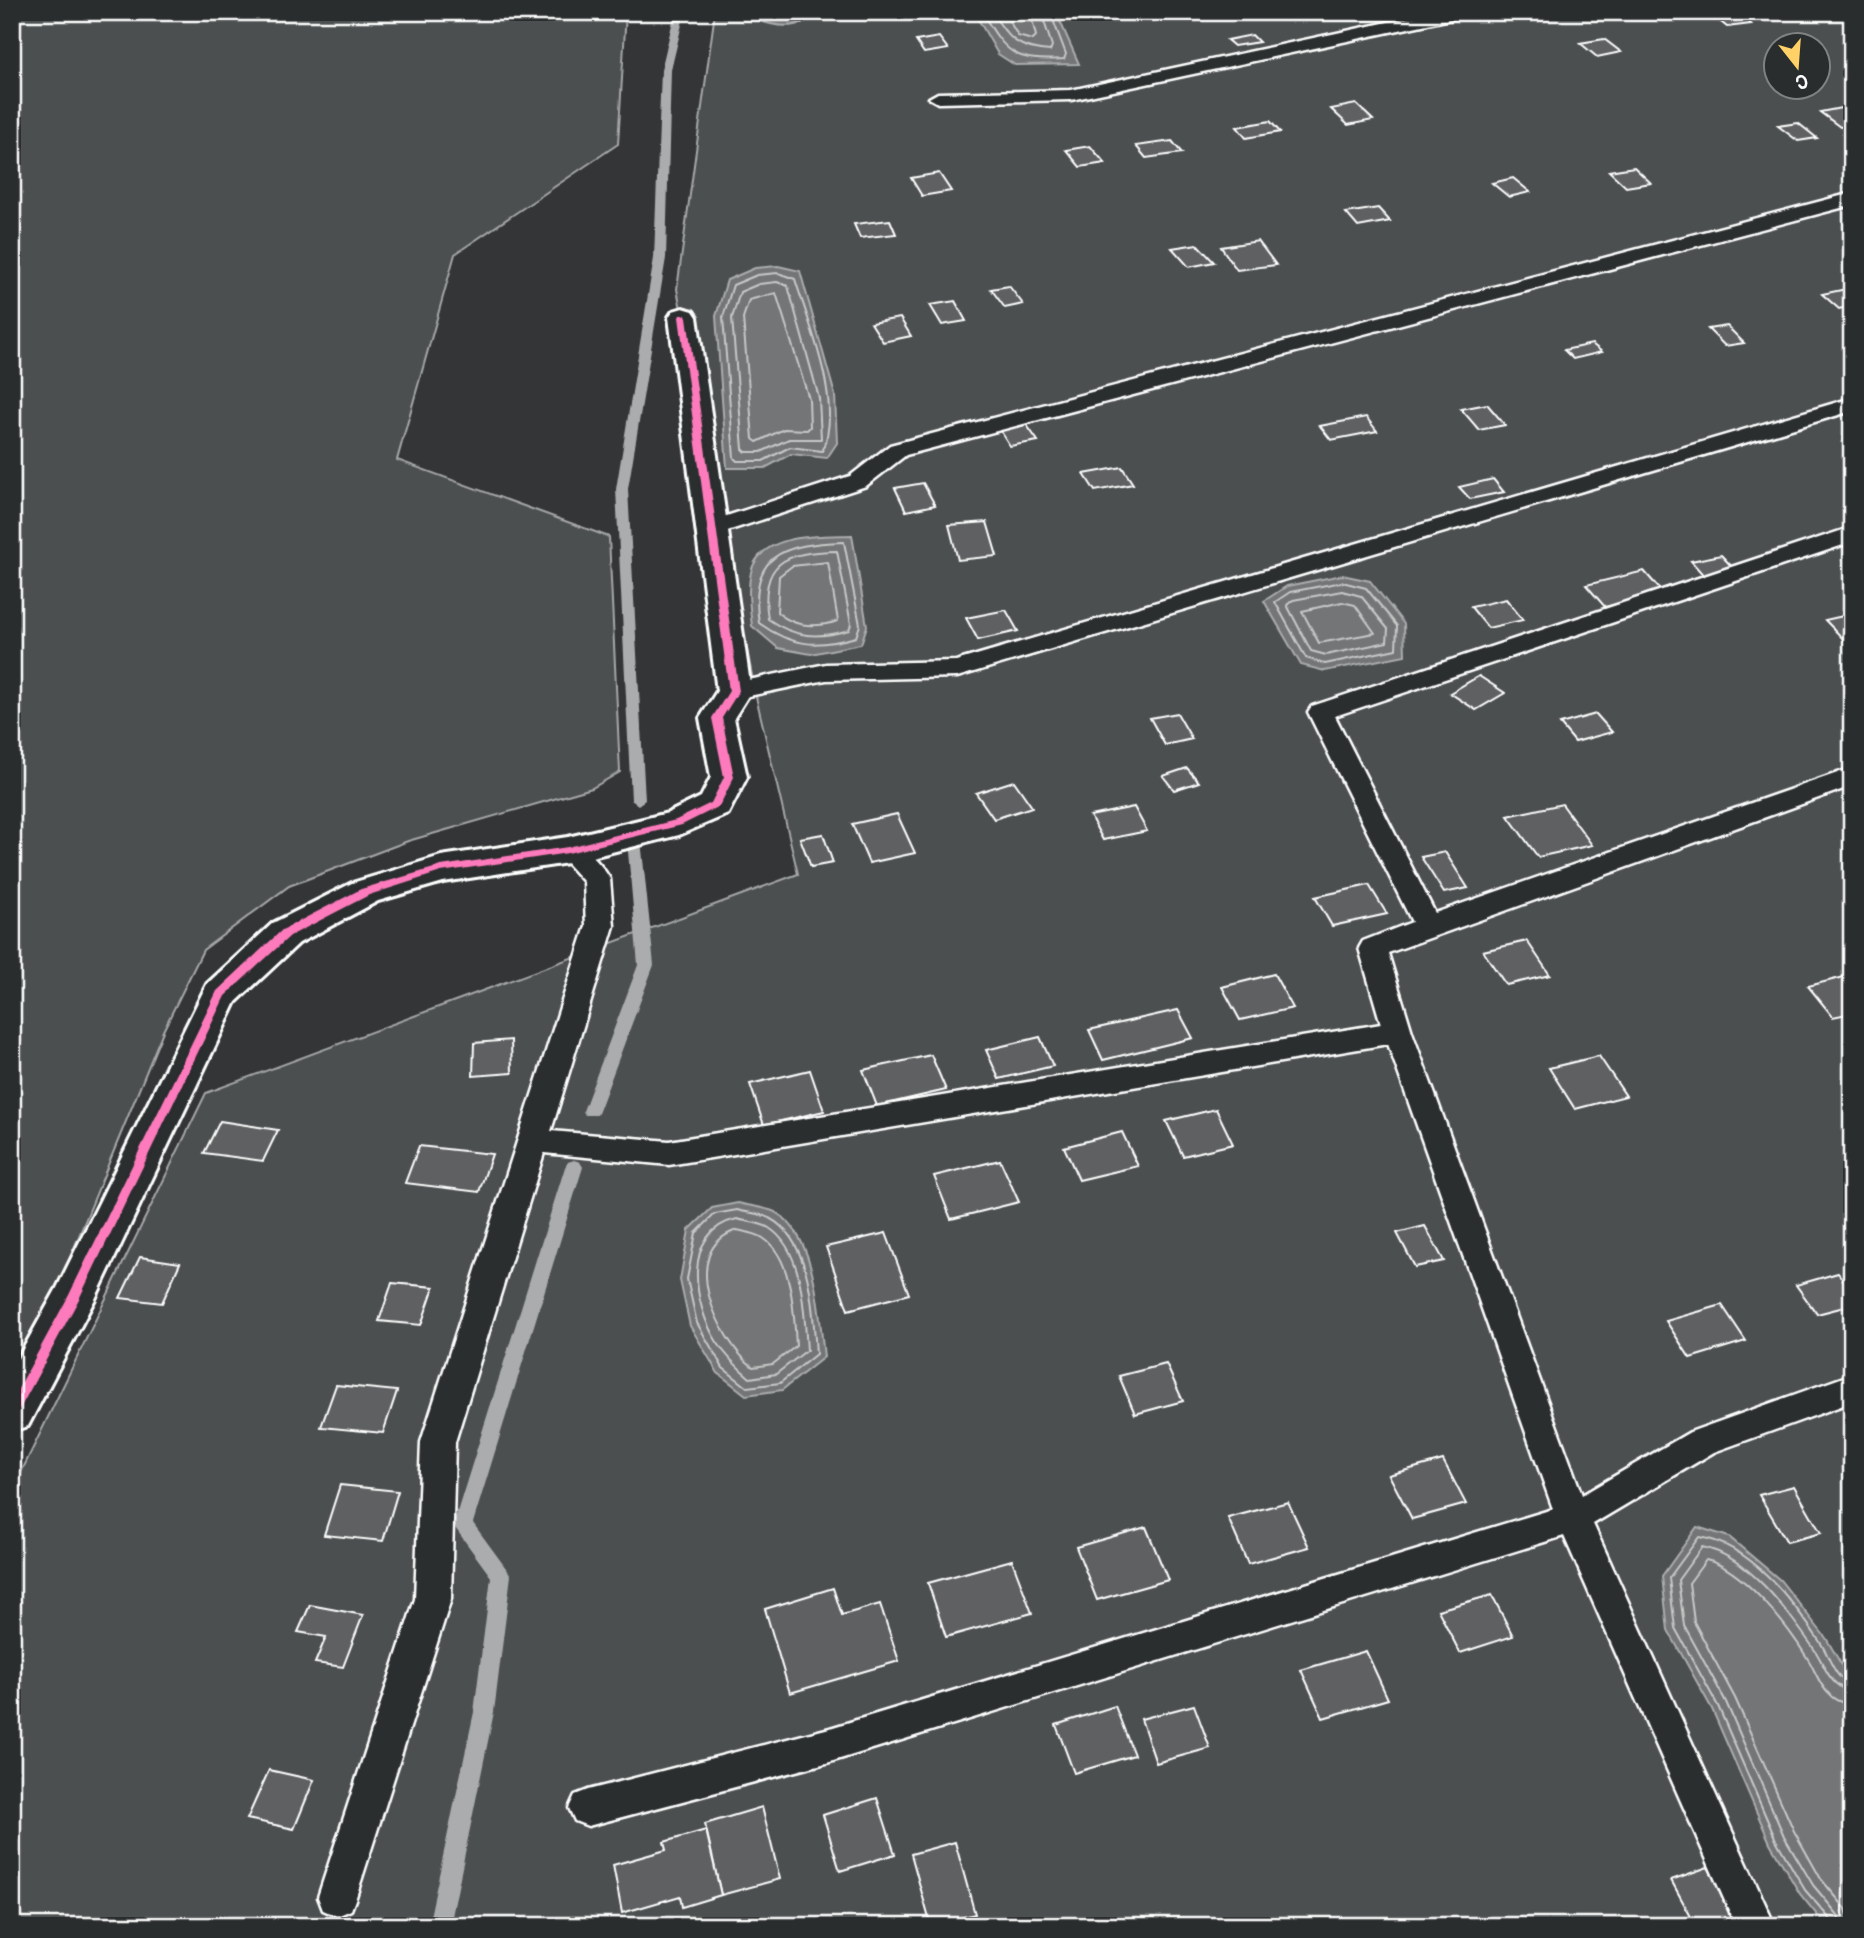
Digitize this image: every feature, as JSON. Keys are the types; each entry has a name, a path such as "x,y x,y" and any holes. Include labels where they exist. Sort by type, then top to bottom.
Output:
{"street":[{"path":"12,1412 80,1285 221,994 286,933 365,892 441,869 568,850 679,824 715,805 729,777 718,718 734,691 683,317"}],"lane":[{"path":"938,98 1071,95 1460,12"},
{"path":"713,528 858,481 898,450 1852,200"},
{"path":"734,691 826,672 957,670 1852,404"},
{"path":"1428,926 1321,712 1852,534"},
{"path":"1756,1926 1573,1518 1398,1032 1373,948 1428,926 1852,778"},
{"path":"337,1897 433,1599 438,1442 600,926 597,879 568,850"},
{"path":"533,1141 668,1153 1398,1032"},
{"path":"588,1808 830,1745 1573,1518 1702,1442 1852,1388"}],"shaded area":[{"path":"12,12 626,12 618,144 455,254 397,460 609,537 620,772 592,788 408,841 289,886 203,950 163,1031 56,1292 12,1368"},
{"path":"715,12 1852,12 1852,1926 12,1926 12,1491 206,1093 798,874 757,701 677,289"}],"water":[{"path":"758,12 816,12 803,22 787,26 755,19"},
{"path":"974,12 1056,12 1079,64 1015,65 998,54"},
{"path":"778,266 800,271 835,395 837,443 827,458 791,454 765,468 727,468 716,316 727,280 755,268"},
{"path":"852,535 867,626 861,644 811,654 778,648 752,626 749,592 751,572 757,559 767,549 794,539"},
{"path":"1342,575 1370,581 1404,624 1405,655 1325,671 1301,665 1264,601 1287,586"},
{"path":"738,1203 775,1212 789,1223 800,1238 813,1277 824,1357 782,1390 746,1395 718,1373 690,1326 680,1280 689,1230 712,1208"},
{"path":"1697,1527 1729,1537 1780,1580 1826,1638 1852,1683 1852,1926 1826,1926 1800,1894 1770,1843 1712,1709 1668,1630 1662,1576"}],"building":[{"path":"1737,12 1751,24 1727,27 1711,14"},
{"path":"1252,35 1259,42 1234,46 1227,40"},
{"path":"939,37 948,49 924,53 916,41"},
{"path":"1604,39 1621,52 1597,57 1580,43"},
{"path":"1356,104 1373,120 1348,125 1331,109"},
{"path":"1841,108 1852,116 1852,125 1840,127 1820,112"},
{"path":"1270,121 1280,132 1246,138 1237,127"},
{"path":"1798,123 1817,138 1798,141 1778,126"},
{"path":"1172,141 1182,153 1146,158 1136,146"},
{"path":"1090,146 1105,163 1080,167 1066,150"},
{"path":"1634,167 1651,183 1626,187 1609,171"},
{"path":"939,173 951,191 922,196 911,178"},
{"path":"1513,178 1530,192 1509,197 1492,183"},
{"path":"1378,208 1390,221 1358,227 1346,213"},
{"path":"890,220 896,234 860,238 854,224"},
{"path":"1258,241 1276,265 1237,270 1221,247"},
{"path":"1197,244 1214,262 1189,267 1172,248"},
{"path":"1009,286 1023,304 1005,308 991,289"},
{"path":"1846,289 1852,294 1852,306 1839,309 1822,294"},
{"path":"955,301 966,321 942,325 930,305"},
{"path":"900,318 911,336 883,342 871,323"},
{"path":"1727,326 1744,343 1725,346 1708,329"},
{"path":"1592,344 1602,352 1573,359 1564,350"},
{"path":"1487,404 1505,425 1479,430 1461,409"},
{"path":"1366,417 1377,431 1331,440 1320,426"},
{"path":"1026,424 1038,441 1010,446 1000,430"},
{"path":"1122,467 1133,484 1095,491 1084,474"},
{"path":"1493,479 1504,492 1470,499 1459,487"},
{"path":"923,483 935,505 906,511 895,488"},
{"path":"987,522 997,556 958,560 949,525"},
{"path":"1721,555 1735,570 1705,577 1691,561"},
{"path":"1644,571 1663,593 1605,607 1586,585"},
{"path":"1506,599 1523,620 1488,628 1471,607"},
{"path":"1006,610 1018,631 978,640 966,618"},
{"path":"1852,614 1852,642 1847,643 1825,620"},
{"path":"1479,676 1505,693 1476,710 1450,693"},
{"path":"1177,713 1192,739 1165,745 1150,718"},
{"path":"1596,714 1612,732 1575,742 1560,724"},
{"path":"1187,768 1199,782 1174,790 1163,776"},
{"path":"1014,781 1032,807 994,819 976,793"},
{"path":"1562,804 1592,845 1538,857 1508,816"},
{"path":"1134,807 1147,831 1103,840 1090,816"},
{"path":"897,814 915,853 869,863 852,824"},
{"path":"823,834 833,863 811,867 800,838"},
{"path":"1445,852 1468,888 1444,893 1421,857"},
{"path":"1369,885 1387,914 1332,926 1315,897"},
{"path":"1527,941 1550,975 1506,985 1483,951"},
{"path":"1274,974 1293,1008 1240,1020 1222,987"},
{"path":"1852,975 1852,1013 1833,1017 1808,986"},
{"path":"1178,1010 1193,1038 1103,1060 1089,1030"},
{"path":"1040,1037 1053,1066 999,1079 986,1050"},
{"path":"511,1040 512,1073 473,1076 474,1043"},
{"path":"931,1055 946,1090 877,1106 863,1070"},
{"path":"1599,1056 1626,1096 1575,1109 1549,1068"},
{"path":"810,1070 824,1111 764,1125 750,1084"},
{"path":"1216,1109 1233,1144 1183,1156 1166,1121"},
{"path":"220,1121 278,1130 263,1161 204,1153"},
{"path":"1122,1132 1138,1166 1079,1180 1064,1147"},
{"path":"419,1146 492,1154 479,1192 405,1183"},
{"path":"1000,1160 1019,1202 951,1219 934,1176"},
{"path":"1425,1226 1444,1261 1415,1267 1397,1233"},
{"path":"886,1233 909,1294 848,1310 826,1247"},
{"path":"140,1257 180,1263 162,1303 120,1298"},
{"path":"1838,1273 1852,1292 1852,1305 1817,1314 1796,1285"},
{"path":"392,1283 434,1287 421,1325 379,1321"},
{"path":"1722,1305 1746,1341 1690,1358 1666,1321"},
{"path":"1166,1364 1183,1401 1135,1414 1119,1376"},
{"path":"336,1385 397,1391 383,1433 321,1427"},
{"path":"1443,1460 1466,1504 1412,1519 1389,1475"},
{"path":"340,1485 398,1491 383,1541 324,1535"},
{"path":"1794,1486 1821,1533 1787,1542 1759,1495"},
{"path":"1288,1502 1309,1547 1248,1564 1228,1518"},
{"path":"1146,1527 1168,1580 1097,1600 1076,1547"},
{"path":"1012,1560 1032,1613 946,1637 928,1583"},
{"path":"833,1588 842,1615 880,1604 899,1661 790,1693 765,1609"},
{"path":"1492,1595 1513,1636 1460,1653 1438,1610"},
{"path":"310,1605 363,1615 343,1667 315,1663 326,1637 298,1632"},
{"path":"1366,1651 1388,1699 1323,1718 1301,1670"},
{"path":"1194,1705 1210,1748 1156,1763 1141,1719"},
{"path":"1115,1706 1134,1755 1074,1773 1056,1725"},
{"path":"269,1770 314,1780 294,1829 247,1819"},
{"path":"877,1798 895,1854 840,1871 823,1815"},
{"path":"762,1807 780,1879 721,1895 705,1824"},
{"path":"706,1830 721,1895 682,1907 680,1896 622,1913 613,1865 666,1850 664,1842"},
{"path":"955,1842 975,1914 931,1926 911,1854"},
{"path":"1708,1867 1740,1923 1730,1926 1696,1926 1671,1880"}],"waterway":[{"path":"638,800 622,489 660,258 666,70 680,12"},
{"path":"591,1111 646,965 634,840"},
{"path":"439,1926 484,1712 501,1575 463,1525 574,1167"}],"cycle path":[{"path":"12,1412 74,1297 221,994 286,933 365,892 441,869 568,850 679,823 715,805 729,777 717,718 734,691 683,317"}]}
